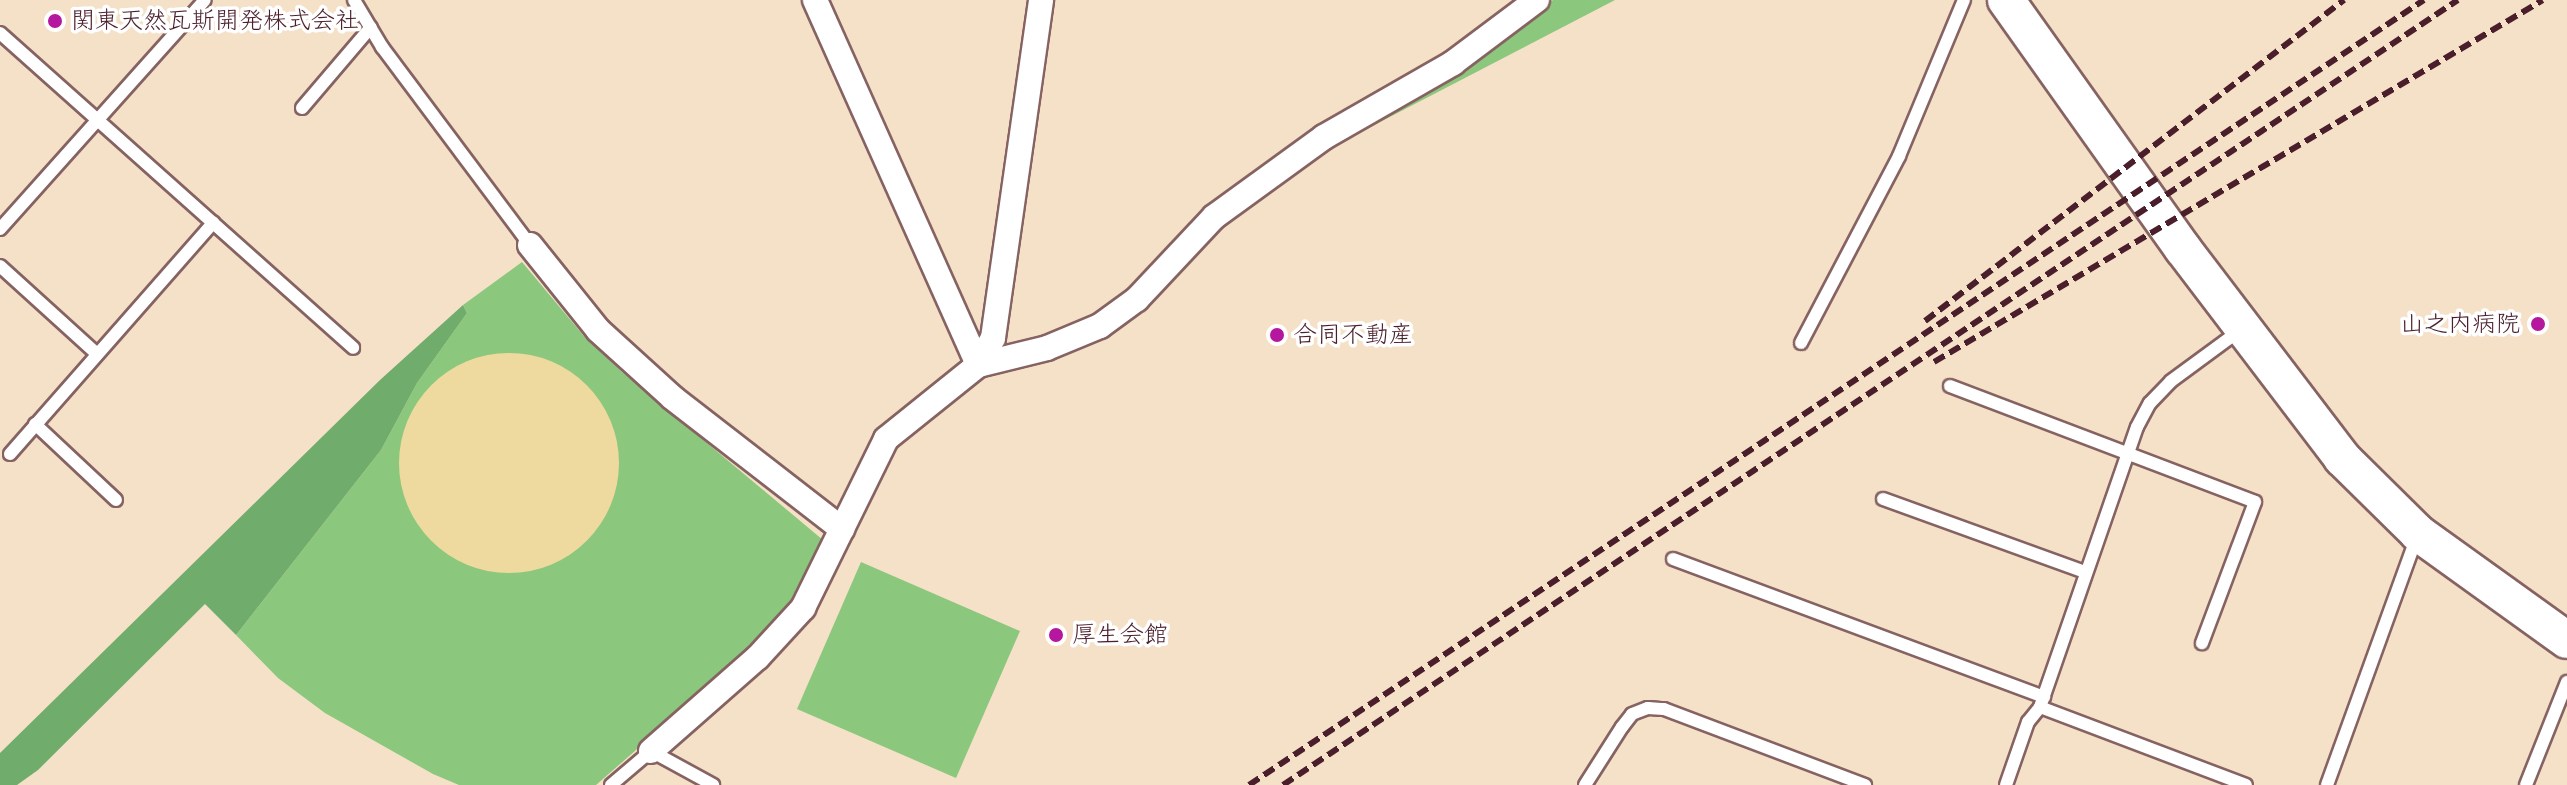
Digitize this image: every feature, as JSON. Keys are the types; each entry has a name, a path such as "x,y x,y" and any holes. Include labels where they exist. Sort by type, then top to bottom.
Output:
{"street":[{"path":"815,0 978,365"},
{"path":"651,751 758,657 803,608 886,439 978,365 993,338 1041,0"},
{"path":"978,365 1047,348 1100,326 1137,299 1214,217 1324,137 1453,63 1537,0"},
{"path":"2006,0 2242,329 2342,458 2418,533 2567,640"},
{"path":"530,245 598,330 673,398 842,529"}],"lane":[{"path":"0,229 205,0"},
{"path":"354,0 530,245"},
{"path":"1801,343 1899,156 1964,0"},
{"path":"302,108 371,27"},
{"path":"0,33 353,348"},
{"path":"10,454 95,352 213,223"},
{"path":"0,266 95,352"},
{"path":"2006,785 2028,722 2042,702 2127,452 2150,403 2242,329"},
{"path":"1950,386 2255,502 2202,643"},
{"path":"35,424 116,500"},
{"path":"1883,499 2085,572"},
{"path":"2327,785 2418,533"},
{"path":"1673,559 2246,785"},
{"path":"2526,785 2567,682"},
{"path":"1585,785 1632,714 1648,708 1664,709 1865,785"},
{"path":"611,785 651,751 713,785"}],"green space":[{"path":"1553,0 1615,0 1305,161 1479,48"},
{"path":"522,262 583,335 622,372 823,540 790,603 747,653 596,785 459,785 433,774 325,713 278,678 236,635 381,450 417,383 467,313 463,305"},
{"path":"463,305 467,313 417,383 381,450 236,635 205,604 38,770 17,785 0,785 0,753 380,380"},
{"path":"861,562 1020,631 956,778 797,709"}],"sand":[{"path":"509,353 530,355 551,362 587,385 610,421 617,442 617,484 610,505 587,541 551,564 530,571 509,573 488,571 467,564 431,541 408,505 401,484 399,463 401,442 408,421 431,385 467,362 488,355"}],"railway":[{"path":"1925,321 2344,0"},
{"path":"1249,785 2424,0"},
{"path":"1283,785 2458,0"},
{"path":"1934,362 2543,0"}],"place":[{"name":"関東天然瓦斯開発株式会社","path":"55,21"},
{"name":"山之内病院","path":"2538,324"},
{"name":"合同不動産","path":"1277,335"},
{"name":"厚生会館","path":"1056,635"}]}
